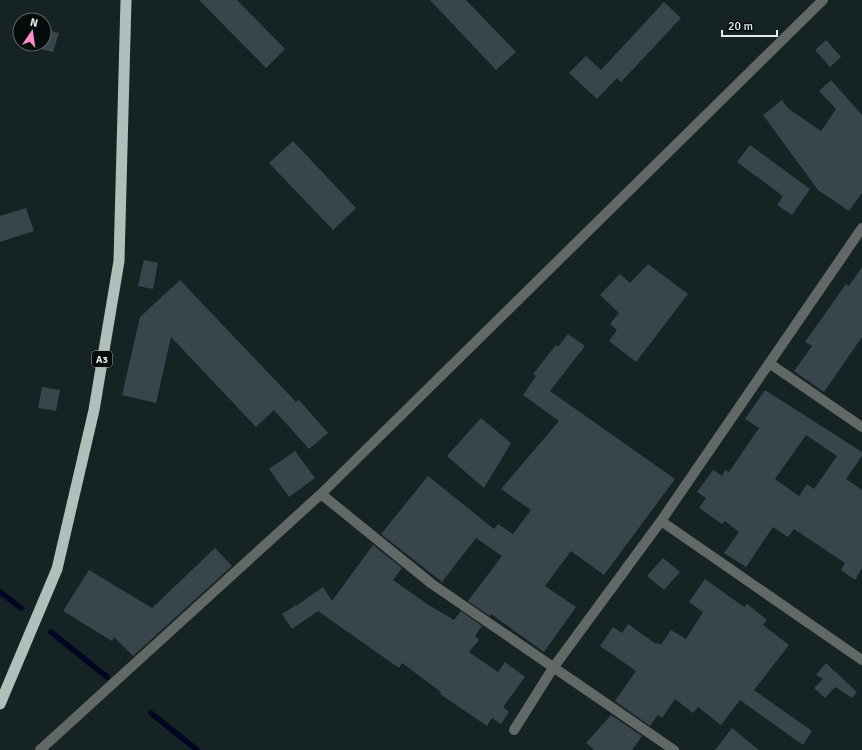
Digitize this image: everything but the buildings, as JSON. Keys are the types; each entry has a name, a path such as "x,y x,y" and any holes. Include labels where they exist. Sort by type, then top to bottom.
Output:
{"highway":[{"name":"A3","path":"0,704 57,568 94,410 118,261 126,0"}],"street":[{"path":"40,750 321,494 823,0"},
{"path":"514,730 553,668 661,521 862,228"},
{"path":"769,363 862,427"},
{"path":"321,494 432,584 674,750"},
{"path":"661,521 862,660"}],"waterway":[{"path":"0,592 21,608"},
{"path":"51,632 107,677"},
{"path":"151,713 197,750"}]}
